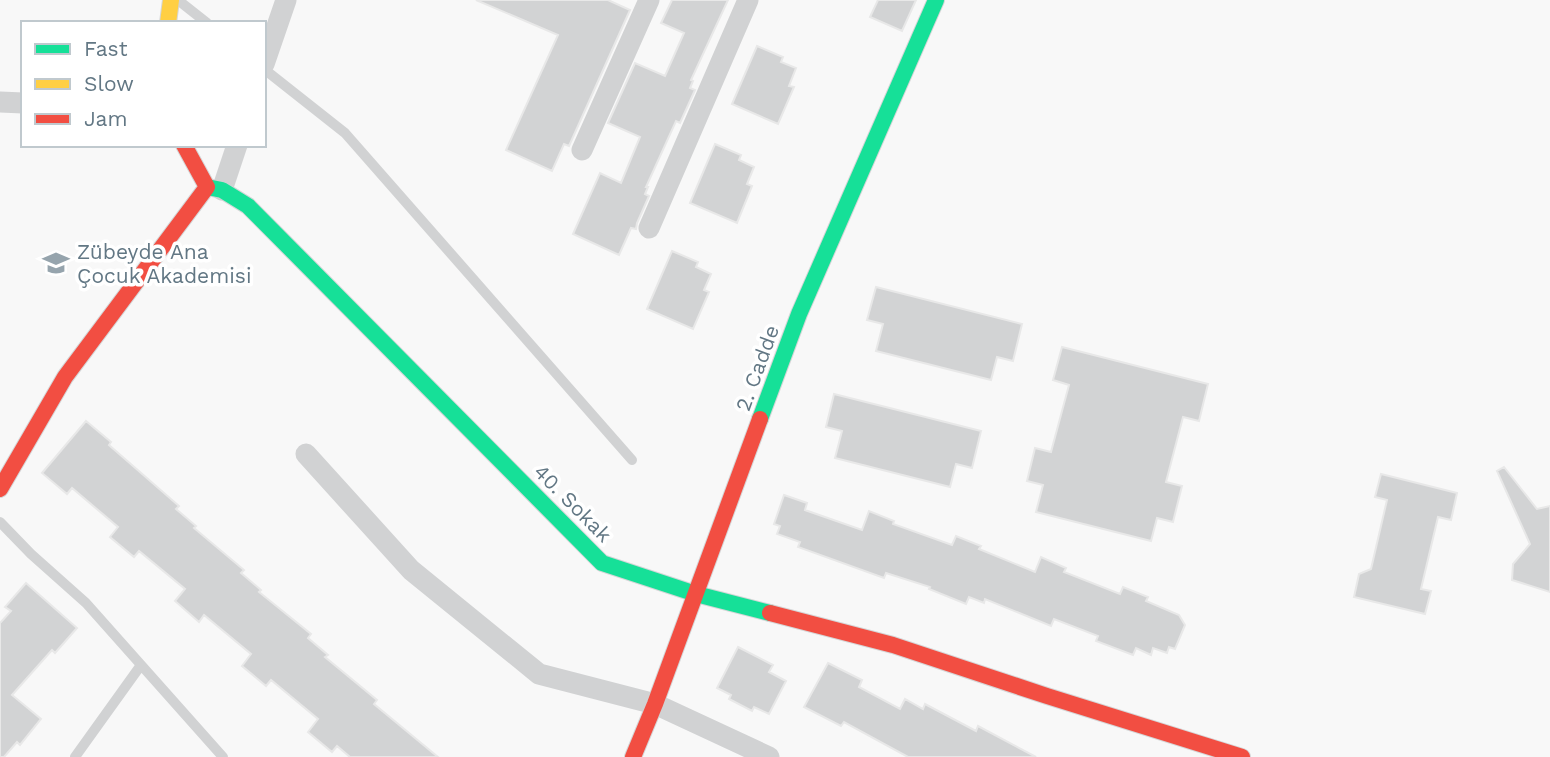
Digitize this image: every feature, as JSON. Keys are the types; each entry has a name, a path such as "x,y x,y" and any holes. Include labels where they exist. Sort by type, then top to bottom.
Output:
{"street":[{"path":"168,21 171,0"},
{"path":"266,60 286,0"},
{"path":"582,150 649,0"},
{"path":"649,228 748,0"},
{"name":"2. Cadde","path":"633,757 799,314 936,0"},
{"path":"0,102 21,103"},
{"path":"185,147 214,189"},
{"path":"0,489 65,377 214,189 236,147"},
{"name":"40. Sokak","path":"214,189 248,206 602,563 696,594 893,645 1242,757"},
{"path":"306,454 411,570 539,674 655,704 769,757"}],"lane":[{"path":"178,0 204,21"},
{"path":"266,68 345,133 632,460"},
{"path":"0,522 86,603 223,757"},
{"path":"75,757 141,666"}],"building":[{"path":"476,0 608,0 630,10 569,146 564,144 552,171 506,150 558,35"},
{"path":"672,0 728,0 691,80 693,81 690,88 695,90 680,123 676,121 646,187 645,194 649,196 636,229 631,228 619,255 573,234 600,173 621,183 640,137 608,123 635,63 665,76 684,33 661,23"},
{"path":"878,0 916,0 902,31 870,17"},
{"path":"757,46 783,57 781,62 796,68 789,86 794,87 778,124 732,104"},
{"path":"715,144 741,155 739,160 754,167 747,184 752,186 737,223 690,203"},
{"path":"672,251 698,262 696,267 711,274 704,290 709,292 693,329 647,309"},
{"path":"876,287 1022,324 1013,361 997,357 991,380 876,351 883,324 867,320"},
{"path":"1062,347 1208,384 1199,421 1183,417 1166,482 1182,486 1173,522 1157,518 1151,541 1036,512 1043,485 1027,481 1035,448 1051,452 1069,385 1053,380"},
{"path":"834,394 981,431 972,468 956,464 950,487 835,458 842,431 826,427"},
{"path":"86,421 111,442 109,445 179,506 176,509 196,526 194,528 244,570 241,573 261,590 259,592 311,634 308,638 328,655 325,657 377,700 374,704 438,757 350,757 337,746 332,752 308,732 318,719 271,680 266,686 242,666 251,654 204,615 199,622 175,601 185,589 139,551 134,557 110,537 118,527 72,488 67,494 42,473"},
{"path":"1504,467 1537,509 1550,506 1550,592 1512,580 1513,564 1530,544 1497,471"},
{"path":"1381,474 1457,493 1451,520 1438,517 1421,589 1431,591 1425,614 1354,597 1359,574 1371,569 1387,500 1375,497"},
{"path":"784,495 807,503 805,510 862,530 869,511 894,521 893,524 952,545 956,536 981,546 979,549 1035,572 1041,557 1066,568 1064,572 1120,594 1123,587 1148,597 1146,601 1179,615 1185,625 1175,649 1169,647 1167,653 1153,648 1151,655 1136,648 1133,655 1096,641 1098,636 1054,619 1051,626 985,599 984,603 969,597 966,604 929,589 930,587 886,573 884,578 798,547 800,542 777,534 780,526 774,524"},
{"path":"26,583 77,628 55,653 52,650 12,695 41,719 20,745 17,742 4,757 0,757 0,623 11,611 5,607"},
{"path":"738,647 773,665 769,672 786,681 769,714 754,707 752,711 729,699 731,695 717,688"},
{"path":"828,663 862,680 859,687 900,709 905,699 923,709 925,704 976,731 978,726 1036,757 908,757 844,722 841,726 804,707"}],"traffic: fast":[{"path":"760,419 799,314 936,0"},
{"path":"207,187 222,190 248,206 602,563 696,594 770,613"}],"traffic: slow":[{"path":"168,21 171,0"}],"traffic: jam":[{"path":"0,489 65,377 207,187 185,147"},
{"path":"633,757 760,419"},
{"path":"770,613 893,645 1242,757"}],"place":[{"name":"Zübeyde Ana Çocuk Akademisi","path":"56,263"}]}
